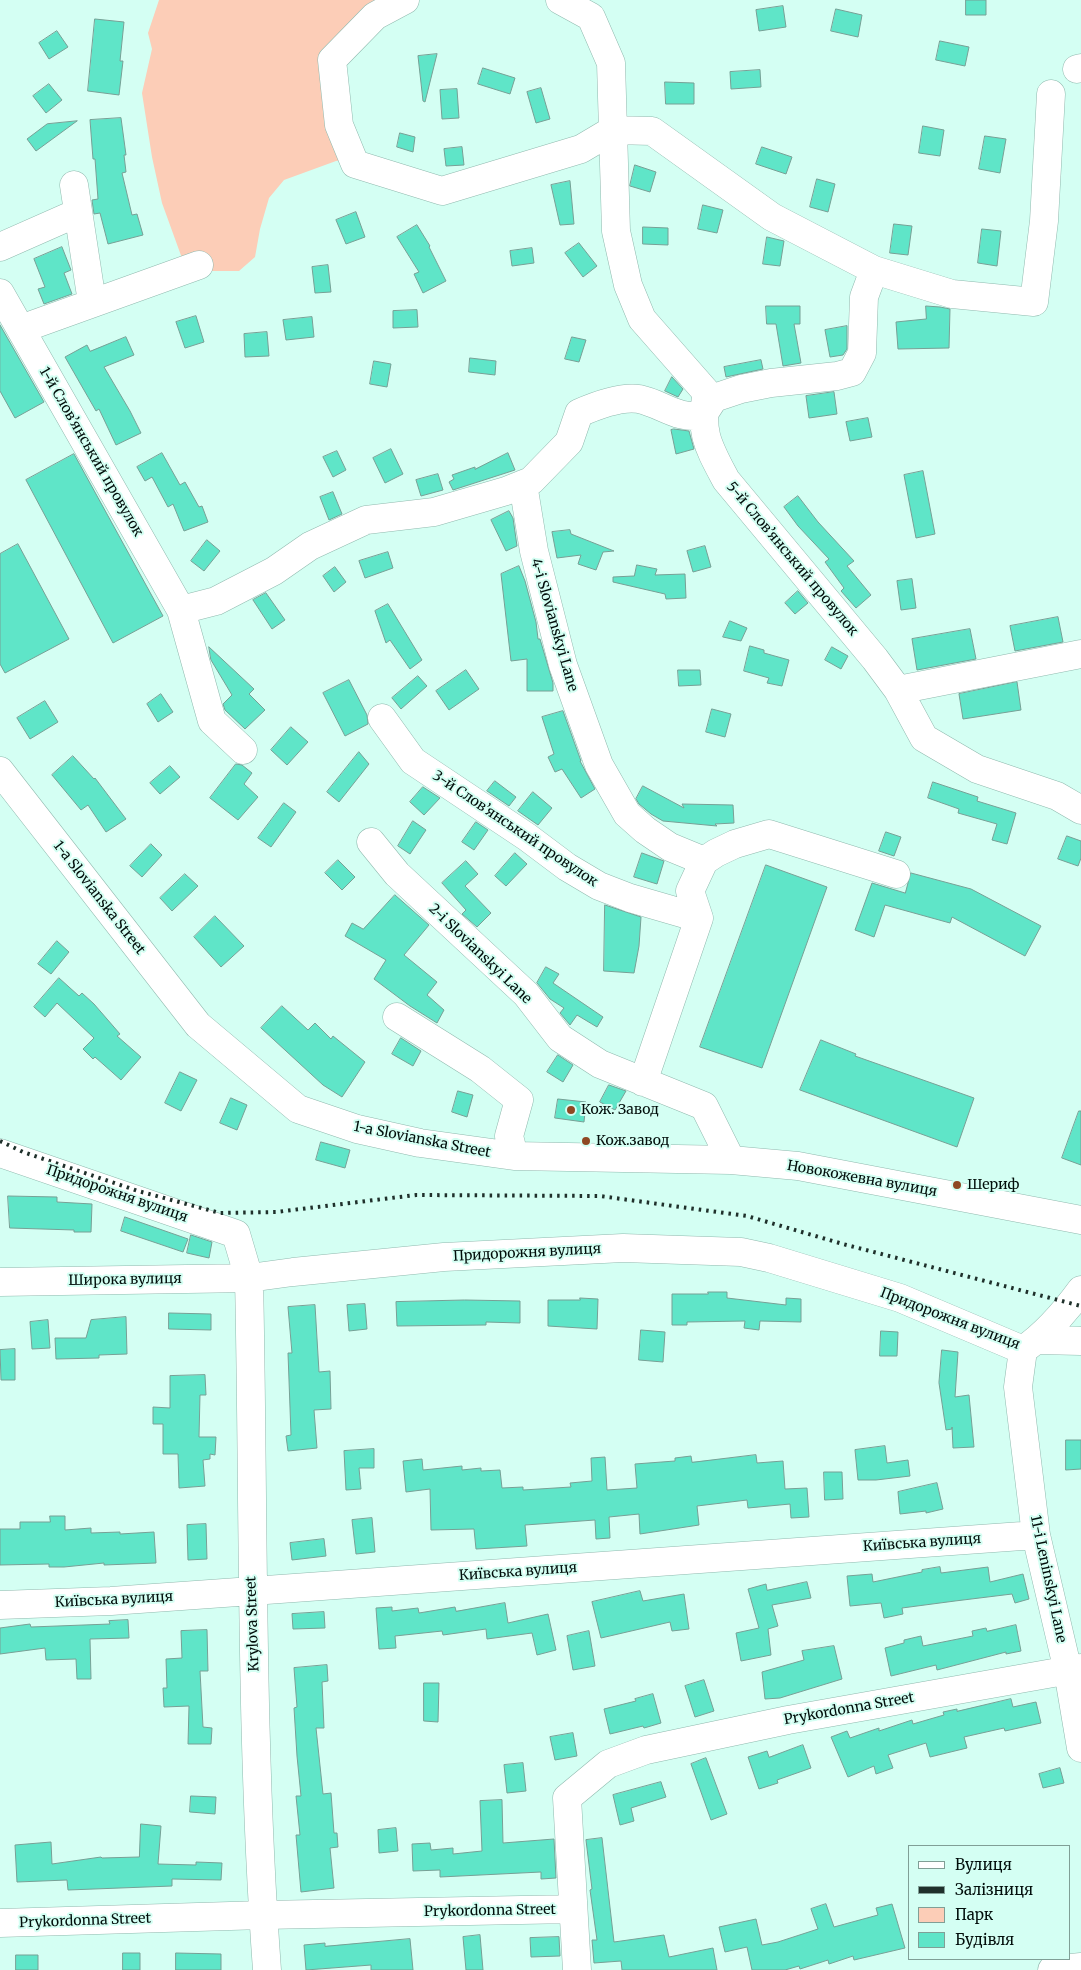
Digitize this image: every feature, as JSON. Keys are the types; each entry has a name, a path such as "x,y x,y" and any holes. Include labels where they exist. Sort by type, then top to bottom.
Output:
{"street":[{"path":"404,0 376,16 332,60 339,125 355,164 442,191 582,149 613,130 652,131 772,217 874,270 952,294 1034,302 1044,221 1051,94"},
{"path":"560,0 591,17 611,63 613,130"},
{"name":"5-й Слов’янський провулок","path":"613,130 616,232 628,285 642,318 707,393 703,415 708,446 726,480 875,659 898,690 924,738 977,769 1057,796 1081,810"},
{"path":"74,185 92,302"},
{"path":"0,247 77,213"},
{"path":"21,329 199,265"},
{"path":"181,610 216,601 274,570 310,546 366,520 434,512 530,482 569,442 579,413 604,402 638,399 690,418 703,415 714,398 741,389 772,383 837,376 852,372 862,353 864,298 874,270"},
{"name":"1-й Слов’янський провулок","path":"0,293 181,610 212,721 243,750"},
{"name":"4-i Slovianskyi Lane","path":"524,484 534,552 562,666 599,765 627,814 633,820 670,847 704,861"},
{"path":"898,690 1081,654"},
{"name":"3-й Слов’янський провулок","path":"382,718 414,761 527,837 567,867 599,886 614,892 699,918"},
{"name":"1-a Slovianska Street","path":"0,771 198,1025 298,1109 357,1129 420,1143 514,1156 731,1160"},
{"path":"643,1082 699,918 690,892 704,861 735,844 770,834 896,874"},
{"name":"2-i Slovianskyi Lane","path":"371,842 397,874 526,994 560,1038 600,1064 704,1106 731,1160"},
{"path":"397,1017 480,1069 519,1100 509,1136 514,1156"},
{"name":"Придорожня вулиця","path":"0,1153 236,1234 249,1278 444,1257 622,1248 741,1252 769,1258 900,1298 1030,1345 1081,1341"},
{"name":"Новокожевна вулиця","path":"731,1160 798,1166 1081,1220"},
{"name":"Широка вулиця","path":"0,1282 249,1278"},
{"name":"Krylova Street","path":"249,1278 252,1591 263,1915 267,1970"},
{"path":"1030,1345 1071,1304 1081,1290"},
{"name":"11-i Leninskyi Lane","path":"1030,1345 1018,1387 1036,1534 1074,1670 1081,1748"},
{"name":"Київська вулиця","path":"0,1605 110,1601 1036,1534"},
{"name":"Prykordonna Street","path":"0,1923 263,1915 574,1909 567,1798 608,1764 646,1750 788,1720 1074,1670"},
{"path":"574,1909 577,1970"},
{"path":"1052,1970 1081,1967"}],"green space":[{"path":"159,0 389,0 320,60 344,160 336,161 284,180 269,198 260,229 255,257 239,271 209,271 205,253 183,261 162,203 152,157 142,93 152,49 148,33"}],"building":[{"path":"966,0 986,0 986,15 966,15"},
{"path":"783,6 786,27 759,31 756,10"},
{"path":"836,9 862,15 858,37 831,31"},
{"path":"95,19 124,22 120,61 123,61 119,95 88,91"},
{"path":"57,31 68,47 49,59 39,43"},
{"path":"940,41 969,47 965,66 936,60"},
{"path":"437,54 425,102 423,101 418,56"},
{"path":"483,68 515,78 510,94 478,84"},
{"path":"760,70 761,87 731,89 730,72"},
{"path":"665,82 694,83 694,104 666,104"},
{"path":"49,84 62,100 46,113 33,96"},
{"path":"541,88 550,119 536,123 527,92"},
{"path":"457,89 459,118 442,119 440,90"},
{"path":"121,118 126,155 124,155 126,172 122,173 132,215 137,214 143,235 108,244 100,213 94,214 92,200 98,199 90,120"},
{"path":"77,121 36,151 27,139 47,124"},
{"path":"923,126 944,130 940,156 919,153"},
{"path":"400,133 415,137 413,152 397,147"},
{"path":"985,136 1006,139 1000,173 979,169"},
{"path":"462,147 464,165 446,166 444,149"},
{"path":"762,147 792,157 786,174 756,164"},
{"path":"635,165 656,172 650,192 630,186"},
{"path":"817,179 835,184 828,212 810,207"},
{"path":"570,181 574,224 560,225 551,185"},
{"path":"703,205 723,210 717,233 698,229"},
{"path":"356,212 365,237 346,244 336,220"},
{"path":"894,224 912,226 908,255 890,253"},
{"path":"417,225 430,246 446,281 423,293 414,274 419,272 397,237"},
{"path":"643,227 668,228 668,245 643,244"},
{"path":"982,229 1001,231 997,266 978,263"},
{"path":"767,237 784,241 780,266 763,264"},
{"path":"579,243 597,266 583,277 565,253"},
{"path":"62,247 71,270 64,273 72,294 44,304 38,289 45,287 34,259"},
{"path":"532,248 534,263 512,266 510,251"},
{"path":"328,265 331,292 315,293 312,267"},
{"path":"766,306 800,306 800,324 794,324 801,363 783,366 776,324 767,324"},
{"path":"926,306 950,309 949,348 898,349 896,322 926,319"},
{"path":"417,310 418,327 393,328 393,311"},
{"path":"196,316 204,342 185,348 176,322"},
{"path":"312,317 314,337 286,340 283,320"},
{"path":"0,325 44,402 15,418 0,391"},
{"path":"847,326 847,349 843,355 830,357 825,330"},
{"path":"267,332 269,356 245,357 244,334"},
{"path":"126,337 134,355 104,367 141,433 116,445 99,409 96,411 65,357 87,345 90,351"},
{"path":"572,337 586,340 579,362 565,359"},
{"path":"470,358 496,361 495,375 469,372"},
{"path":"761,360 763,369 726,377 724,367"},
{"path":"374,361 391,364 387,387 370,384"},
{"path":"672,377 683,389 678,397 665,391"},
{"path":"834,392 837,414 809,418 806,396"},
{"path":"868,418 872,437 850,441 846,422"},
{"path":"671,430 689,431 694,449 676,454"},
{"path":"391,449 403,474 385,483 373,458"},
{"path":"337,451 346,470 333,477 323,457"},
{"path":"162,453 180,485 185,482 199,507 202,506 208,522 184,531 173,504 168,507 152,477 145,481 137,467"},
{"path":"508,453 515,470 453,490 449,482 454,479 452,475 475,467 475,469"},
{"path":"74,454 163,616 113,643 26,480"},
{"path":"923,471 935,534 916,538 904,475"},
{"path":"438,474 443,490 421,496 416,480"},
{"path":"333,492 342,514 329,520 320,497"},
{"path":"798,496 818,522 854,561 847,566 871,595 856,608 841,591 844,588 825,562 829,559 798,526 784,507"},
{"path":"509,511 513,518 517,546 506,551 491,520"},
{"path":"570,530 571,534 614,551 603,552 596,570 578,564 581,555 557,558 552,532"},
{"path":"207,540 220,551 204,571 191,561"},
{"path":"18,544 69,639 5,673 0,664 0,554"},
{"path":"705,546 711,567 693,572 687,551"},
{"path":"388,552 393,568 365,578 359,561"},
{"path":"637,565 657,569 655,575 685,574 686,598 666,599 665,594 613,582 613,577 634,576"},
{"path":"519,566 536,622 538,639 540,639 553,683 553,691 527,691 527,659 511,661 501,574"},
{"path":"335,567 346,582 334,592 323,576"},
{"path":"912,579 916,608 901,610 897,581"},
{"path":"798,591 808,603 795,614 785,603"},
{"path":"266,593 285,620 272,629 253,600"},
{"path":"388,604 422,660 410,669 390,640 386,643 375,611"},
{"path":"1058,617 1063,642 1015,651 1010,626"},
{"path":"730,621 747,628 741,641 723,637"},
{"path":"970,629 976,659 917,670 912,639"},
{"path":"750,646 764,650 764,653 789,660 782,686 767,683 769,678 744,671"},
{"path":"209,647 254,689 249,694 265,710 245,729 225,710 223,704 232,695 211,660"},
{"path":"832,647 848,656 841,669 825,660"},
{"path":"466,670 479,689 449,710 436,691"},
{"path":"678,670 700,670 701,685 679,686"},
{"path":"418,676 427,686 401,709 392,698"},
{"path":"349,680 367,715 368,724 345,736 323,693"},
{"path":"1017,682 1021,710 963,719 959,694"},
{"path":"161,694 173,712 158,722 147,704"},
{"path":"45,701 58,722 30,739 17,718"},
{"path":"712,709 731,714 725,737 706,732"},
{"path":"563,711 580,761 595,789 581,798 562,769 555,772 548,757 554,754 542,717"},
{"path":"291,727 308,742 287,765 271,750"},
{"path":"359,752 369,764 339,802 327,792"},
{"path":"73,756 95,778 126,819 106,832 88,805 81,810 52,775"},
{"path":"236,764 242,765 252,773 244,784 258,797 238,820 210,798"},
{"path":"170,766 180,777 160,794 150,783"},
{"path":"495,781 516,797 509,806 487,791"},
{"path":"933,782 978,797 977,801 1016,813 1007,844 992,840 997,824 958,813 959,809 928,798"},
{"path":"643,786 684,808 682,804 733,805 734,823 715,824 717,826 663,821 651,814 636,799"},
{"path":"423,787 440,798 424,815 410,802"},
{"path":"533,792 552,808 538,825 518,811"},
{"path":"284,803 296,812 271,847 258,838"},
{"path":"413,821 426,830 410,854 398,846"},
{"path":"476,822 488,830 474,850 462,842"},
{"path":"886,832 901,837 894,856 879,851"},
{"path":"1067,836 1081,841 1081,858 1078,866 1058,859"},
{"path":"151,844 162,855 142,877 130,866"},
{"path":"515,853 527,864 506,886 495,876"},
{"path":"642,853 664,861 657,884 634,877"},
{"path":"338,860 355,877 342,890 325,873"},
{"path":"466,861 478,874 465,886 491,913 477,927 462,914 466,910 442,883"},
{"path":"766,865 827,887 762,1068 700,1047"},
{"path":"911,873 971,889 1041,926 1025,956 952,917 950,923 885,905 874,937 855,930 872,883 905,893"},
{"path":"185,874 198,886 172,911 160,898"},
{"path":"395,895 429,925 404,955 437,982 427,995 444,1010 437,1023 410,1006 374,979 386,960 345,936 352,923 363,929"},
{"path":"605,905 641,917 639,946 634,973 604,971"},
{"path":"215,916 244,946 221,967 194,937"},
{"path":"57,941 69,952 51,974 38,964"},
{"path":"546,967 559,974 553,983 603,1017 597,1027 577,1015 570,1025 560,1013 564,1008 550,999 537,983"},
{"path":"59,978 79,996 82,993 94,1004 120,1034 117,1036 141,1057 121,1080 83,1049 94,1038 57,1003 45,1017 34,1007"},
{"path":"282,1006 308,1030 315,1023 331,1039 333,1036 365,1062 342,1097 323,1085 261,1028"},
{"path":"401,1038 421,1051 413,1066 392,1054"},
{"path":"821,1040 856,1054 855,1056 974,1098 957,1147 800,1090"},
{"path":"558,1055 573,1065 563,1082 547,1072"},
{"path":"180,1072 197,1080 181,1111 165,1103"},
{"path":"609,1085 626,1091 615,1110 600,1102"},
{"path":"458,1091 473,1095 467,1117 452,1112"},
{"path":"231,1098 247,1105 237,1130 220,1123"},
{"name":"Кож. Завод","path":"558,1099 586,1102 584,1122 555,1118"},
{"path":"1079,1111 1081,1111 1081,1165 1062,1158"},
{"path":"321,1142 350,1150 345,1168 316,1160"},
{"path":"8,1196 57,1197 57,1202 92,1204 91,1232 10,1228"},
{"path":"125,1217 188,1239 183,1252 121,1231"},
{"path":"191,1235 212,1242 209,1258 187,1253"},
{"path":"708,1292 727,1292 727,1298 786,1305 786,1298 801,1299 801,1322 760,1321 759,1330 744,1328 745,1321 687,1322 687,1325 672,1325 672,1294 708,1294"},
{"path":"580,1298 598,1299 597,1329 548,1326 548,1300 580,1300"},
{"path":"520,1301 520,1323 486,1322 486,1325 397,1326 396,1302"},
{"path":"365,1304 367,1329 349,1331 347,1305"},
{"path":"315,1305 319,1372 330,1371 331,1409 314,1410 317,1448 288,1451 286,1436 291,1435 288,1353 292,1353 288,1307"},
{"path":"169,1313 211,1314 211,1330 169,1329"},
{"path":"126,1317 127,1354 99,1355 99,1358 56,1359 55,1338 86,1338 91,1320"},
{"path":"48,1320 50,1348 32,1349 30,1322"},
{"path":"641,1330 665,1332 663,1362 639,1360"},
{"path":"881,1331 898,1332 897,1356 880,1356"},
{"path":"15,1349 15,1380 1,1380 0,1350"},
{"path":"942,1350 958,1352 955,1397 969,1395 974,1447 953,1448 952,1427 952,1429 946,1430 939,1383"},
{"path":"205,1375 206,1395 200,1395 199,1437 216,1437 215,1455 210,1454 210,1459 203,1460 205,1486 179,1488 178,1454 163,1454 163,1424 153,1424 153,1407 170,1408 170,1376"},
{"path":"1066,1440 1081,1440 1081,1469 1066,1470"},
{"path":"885,1446 887,1463 908,1460 910,1476 858,1480 855,1450"},
{"path":"374,1449 374,1468 359,1468 361,1489 346,1490 344,1451"},
{"path":"756,1455 757,1463 783,1461 785,1489 807,1488 809,1517 791,1518 790,1504 748,1508 747,1500 697,1506 699,1525 640,1534 639,1514 609,1517 610,1538 596,1539 595,1520 525,1525 527,1546 476,1549 474,1529 431,1530 430,1489 406,1492 403,1461 422,1459 423,1470 462,1466 462,1470 481,1468 481,1471 500,1470 502,1488 523,1487 523,1490 571,1487 570,1483 592,1481 591,1458 605,1457 607,1490 637,1488 635,1464 675,1461 675,1458 691,1456 692,1462"},
{"path":"824,1472 842,1472 843,1499 825,1500"},
{"path":"937,1483 943,1509 926,1513 926,1511 900,1514 898,1492"},
{"path":"50,1516 65,1516 65,1530 91,1528 91,1533 120,1532 120,1534 154,1532 156,1563 104,1565 104,1563 64,1567 49,1567 49,1564 0,1565 0,1529 20,1529 20,1522 50,1522"},
{"path":"372,1518 375,1552 356,1554 352,1520"},
{"path":"206,1524 207,1559 188,1560 187,1525"},
{"path":"324,1539 326,1556 292,1560 290,1543"},
{"path":"940,1567 941,1573 988,1567 990,1582 1023,1574 1029,1599 1015,1603 1012,1594 955,1601 902,1608 903,1614 884,1618 881,1603 850,1606 847,1576 872,1574 873,1582"},
{"path":"807,1582 811,1598 772,1605 778,1626 768,1629 771,1655 741,1661 736,1633 759,1628 748,1589 766,1584 767,1590"},
{"path":"640,1591 643,1601 684,1594 689,1629 672,1631 670,1622 601,1638 592,1602"},
{"path":"505,1603 508,1623 548,1614 556,1650 537,1655 532,1633 487,1639 486,1629 443,1635 442,1631 395,1636 396,1648 379,1649 376,1608 392,1607 392,1611 418,1608 419,1613 455,1607 456,1611"},
{"path":"324,1612 325,1628 293,1629 292,1614"},
{"path":"128,1620 129,1638 90,1639 91,1679 77,1679 76,1659 46,1660 45,1648 0,1654 0,1628 30,1624 31,1627 110,1624 109,1621"},
{"path":"1016,1625 1021,1651 1006,1654 1006,1652 937,1670 936,1665 891,1676 885,1648 904,1643 904,1640 921,1636 923,1646 973,1636 972,1631 986,1628 987,1631"},
{"path":"207,1630 208,1671 200,1671 203,1727 212,1728 211,1744 188,1744 189,1706 164,1707 163,1688 167,1688 166,1659 182,1658 181,1631"},
{"path":"589,1631 595,1666 573,1670 567,1636"},
{"path":"834,1646 842,1679 780,1698 765,1699 762,1672 804,1660 802,1651"},
{"path":"327,1665 328,1681 322,1682 324,1728 316,1728 323,1794 331,1793 334,1833 337,1833 338,1847 330,1848 334,1888 301,1892 296,1835 300,1835 296,1796 301,1796 294,1708 297,1707 294,1668"},
{"path":"704,1680 714,1711 695,1717 685,1686"},
{"path":"424,1683 439,1683 438,1722 424,1721"},
{"path":"653,1694 661,1723 610,1734 604,1709 636,1701 635,1699"},
{"path":"1011,1699 1013,1707 1036,1702 1041,1723 1005,1731 1004,1728 964,1737 967,1748 930,1757 926,1743 888,1755 893,1768 876,1774 874,1766 848,1777 831,1737 847,1731 850,1738 879,1728 879,1731 912,1720 913,1724 944,1715 943,1712 957,1709 957,1711"},
{"path":"573,1733 577,1756 555,1760 550,1737"},
{"path":"803,1745 811,1768 777,1780 778,1783 759,1789 748,1757 767,1751 769,1757"},
{"path":"706,1758 727,1814 711,1820 691,1764"},
{"path":"523,1763 526,1791 507,1793 504,1765"},
{"path":"1060,1768 1064,1783 1043,1788 1039,1774"},
{"path":"661,1782 666,1797 631,1808 634,1821 620,1825 613,1795"},
{"path":"191,1796 216,1797 215,1814 190,1812"},
{"path":"502,1800 503,1843 554,1839 556,1878 541,1879 541,1872 440,1877 440,1870 413,1871 412,1844 430,1843 431,1850 453,1848 453,1854 482,1851 480,1801"},
{"path":"141,1824 161,1826 158,1864 196,1865 196,1862 222,1863 221,1880 172,1879 172,1886 68,1890 67,1880 17,1882 15,1845 51,1842 52,1864 101,1857 139,1857"},
{"path":"396,1828 398,1851 379,1853 378,1830"},
{"path":"602,1838 614,1942 664,1935 669,1957 713,1948 717,1970 622,1970 621,1961 594,1963 592,1940 597,1940 586,1840"},
{"path":"826,1904 834,1927 878,1915 876,1908 892,1904 905,1948 854,1960 853,1956 829,1964 828,1960 800,1969 799,1966 785,1970 752,1970 747,1947 725,1952 719,1927 756,1919 762,1945 778,1942 818,1929 811,1909"},
{"path":"480,1935 483,1970 466,1970 463,1937"},
{"path":"559,1937 560,1956 531,1957 530,1938"},
{"path":"410,1939 413,1970 371,1970 371,1965 306,1970 304,1945 325,1943 325,1946"},
{"path":"123,1953 140,1953 140,1970 123,1970"},
{"path":"176,1953 221,1954 221,1970 176,1970"},
{"path":"16,1955 38,1955 38,1970 16,1970"}],"railway":[{"path":"0,1141 23,1152 138,1191 220,1213 276,1212 416,1195 600,1196 747,1216 843,1244 1081,1306"}],"place":[{"name":"Кож. Завод","path":"571,1110"},
{"name":"Кож.завод","path":"586,1141"},
{"name":"Шериф","path":"957,1185"}]}
